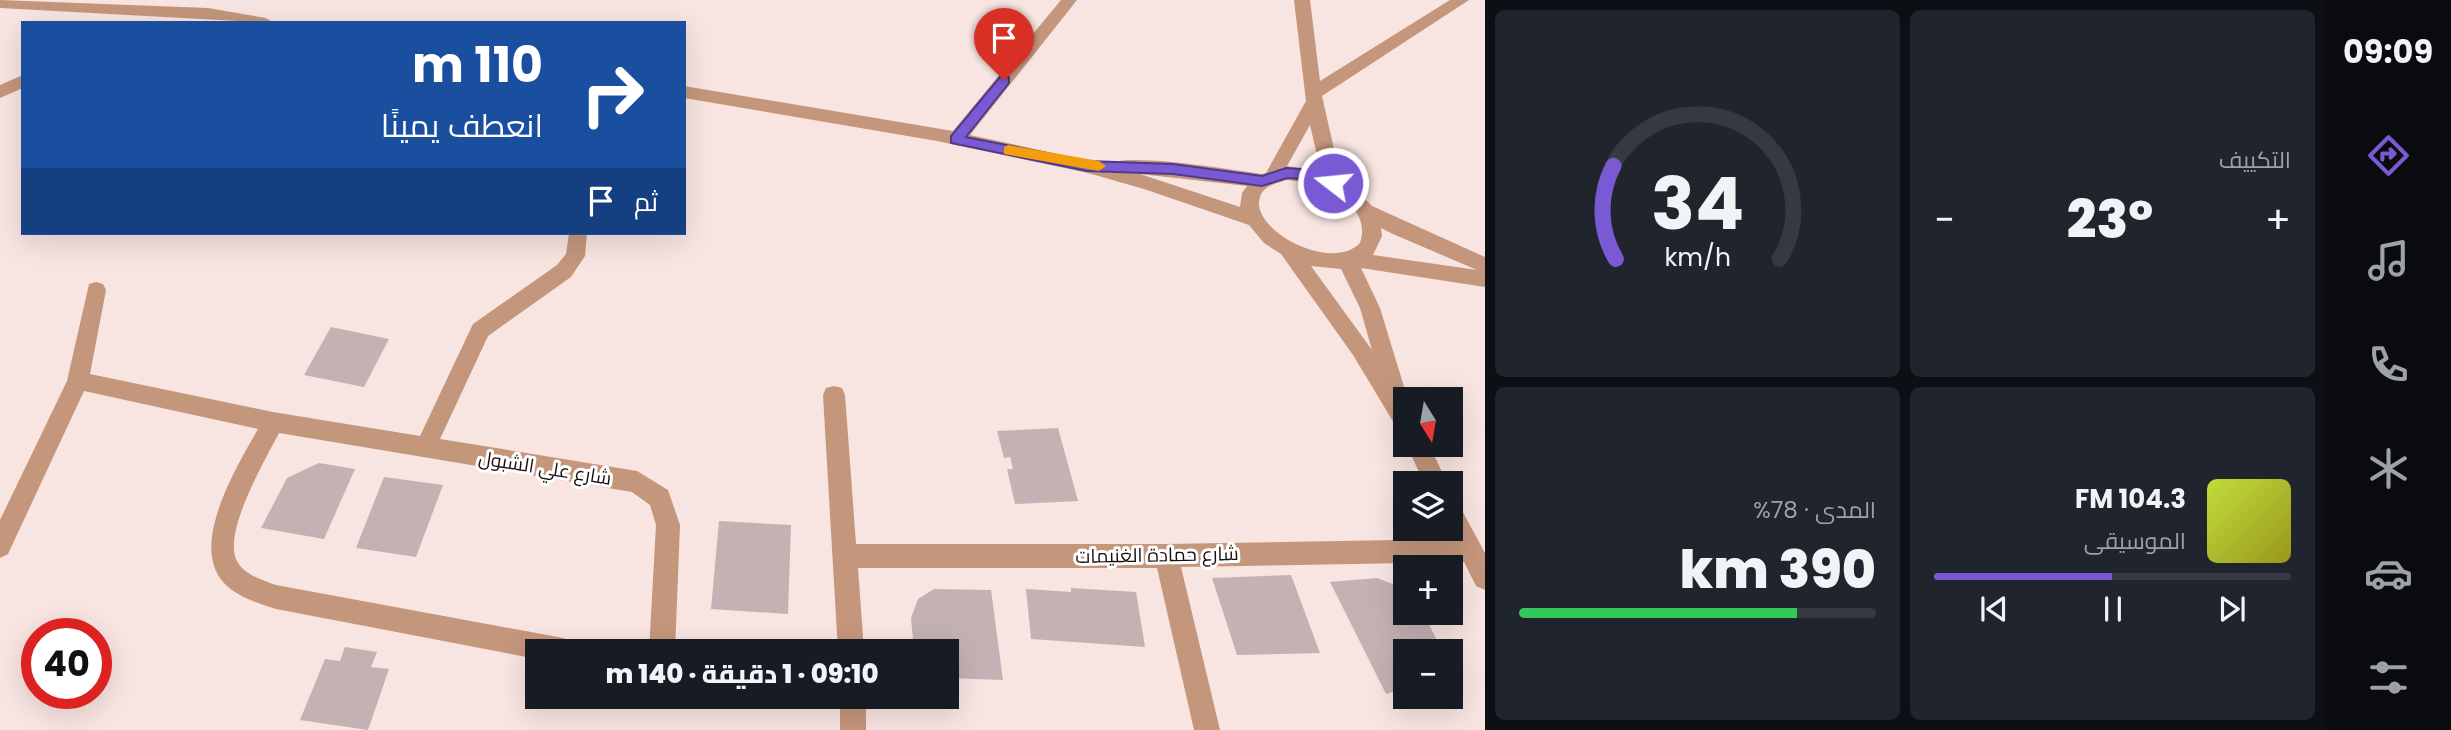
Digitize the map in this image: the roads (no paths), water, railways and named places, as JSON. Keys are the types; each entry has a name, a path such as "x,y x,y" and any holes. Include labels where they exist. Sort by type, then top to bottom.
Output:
{"street":[{"path":"956,140 1069,0"},
{"path":"1303,0 1313,98 1333,183"},
{"path":"1255,220 1250,198 1254,188 1268,178 1313,98 1461,0"},
{"path":"0,3 152,9 208,13 254,21"},
{"path":"131,21 152,9"},
{"path":"0,92 21,82"},
{"path":"686,92 1087,166 1169,190 1255,220 1275,242 1289,251 1319,261 1349,260 1485,279"},
{"path":"1087,166 1173,169 1268,178 1302,174 1333,183 1347,191 1367,212 1373,224 1374,235 1370,246 1362,254 1349,260"},
{"path":"1367,212 1485,265"},
{"path":"425,449 480,331 564,271 575,256 578,235"},
{"path":"1289,251 1393,402"},
{"path":"1349,260 1370,308 1394,387"},
{"path":"0,546 78,381 96,290"},
{"name":"شارع علي الشبول","path":"78,381 273,422 637,482 660,498 668,525 663,639"},
{"path":"834,394 849,639"},
{"path":"273,422 224,522 222,547 227,569 248,588 276,597 525,644"},
{"path":"1463,538 1485,578"},
{"name":"شارع حمادة الغنيمات","path":"846,556 1166,556 1469,550"},
{"path":"1166,556 1207,730"},
{"path":"850,709 853,730"}]}
